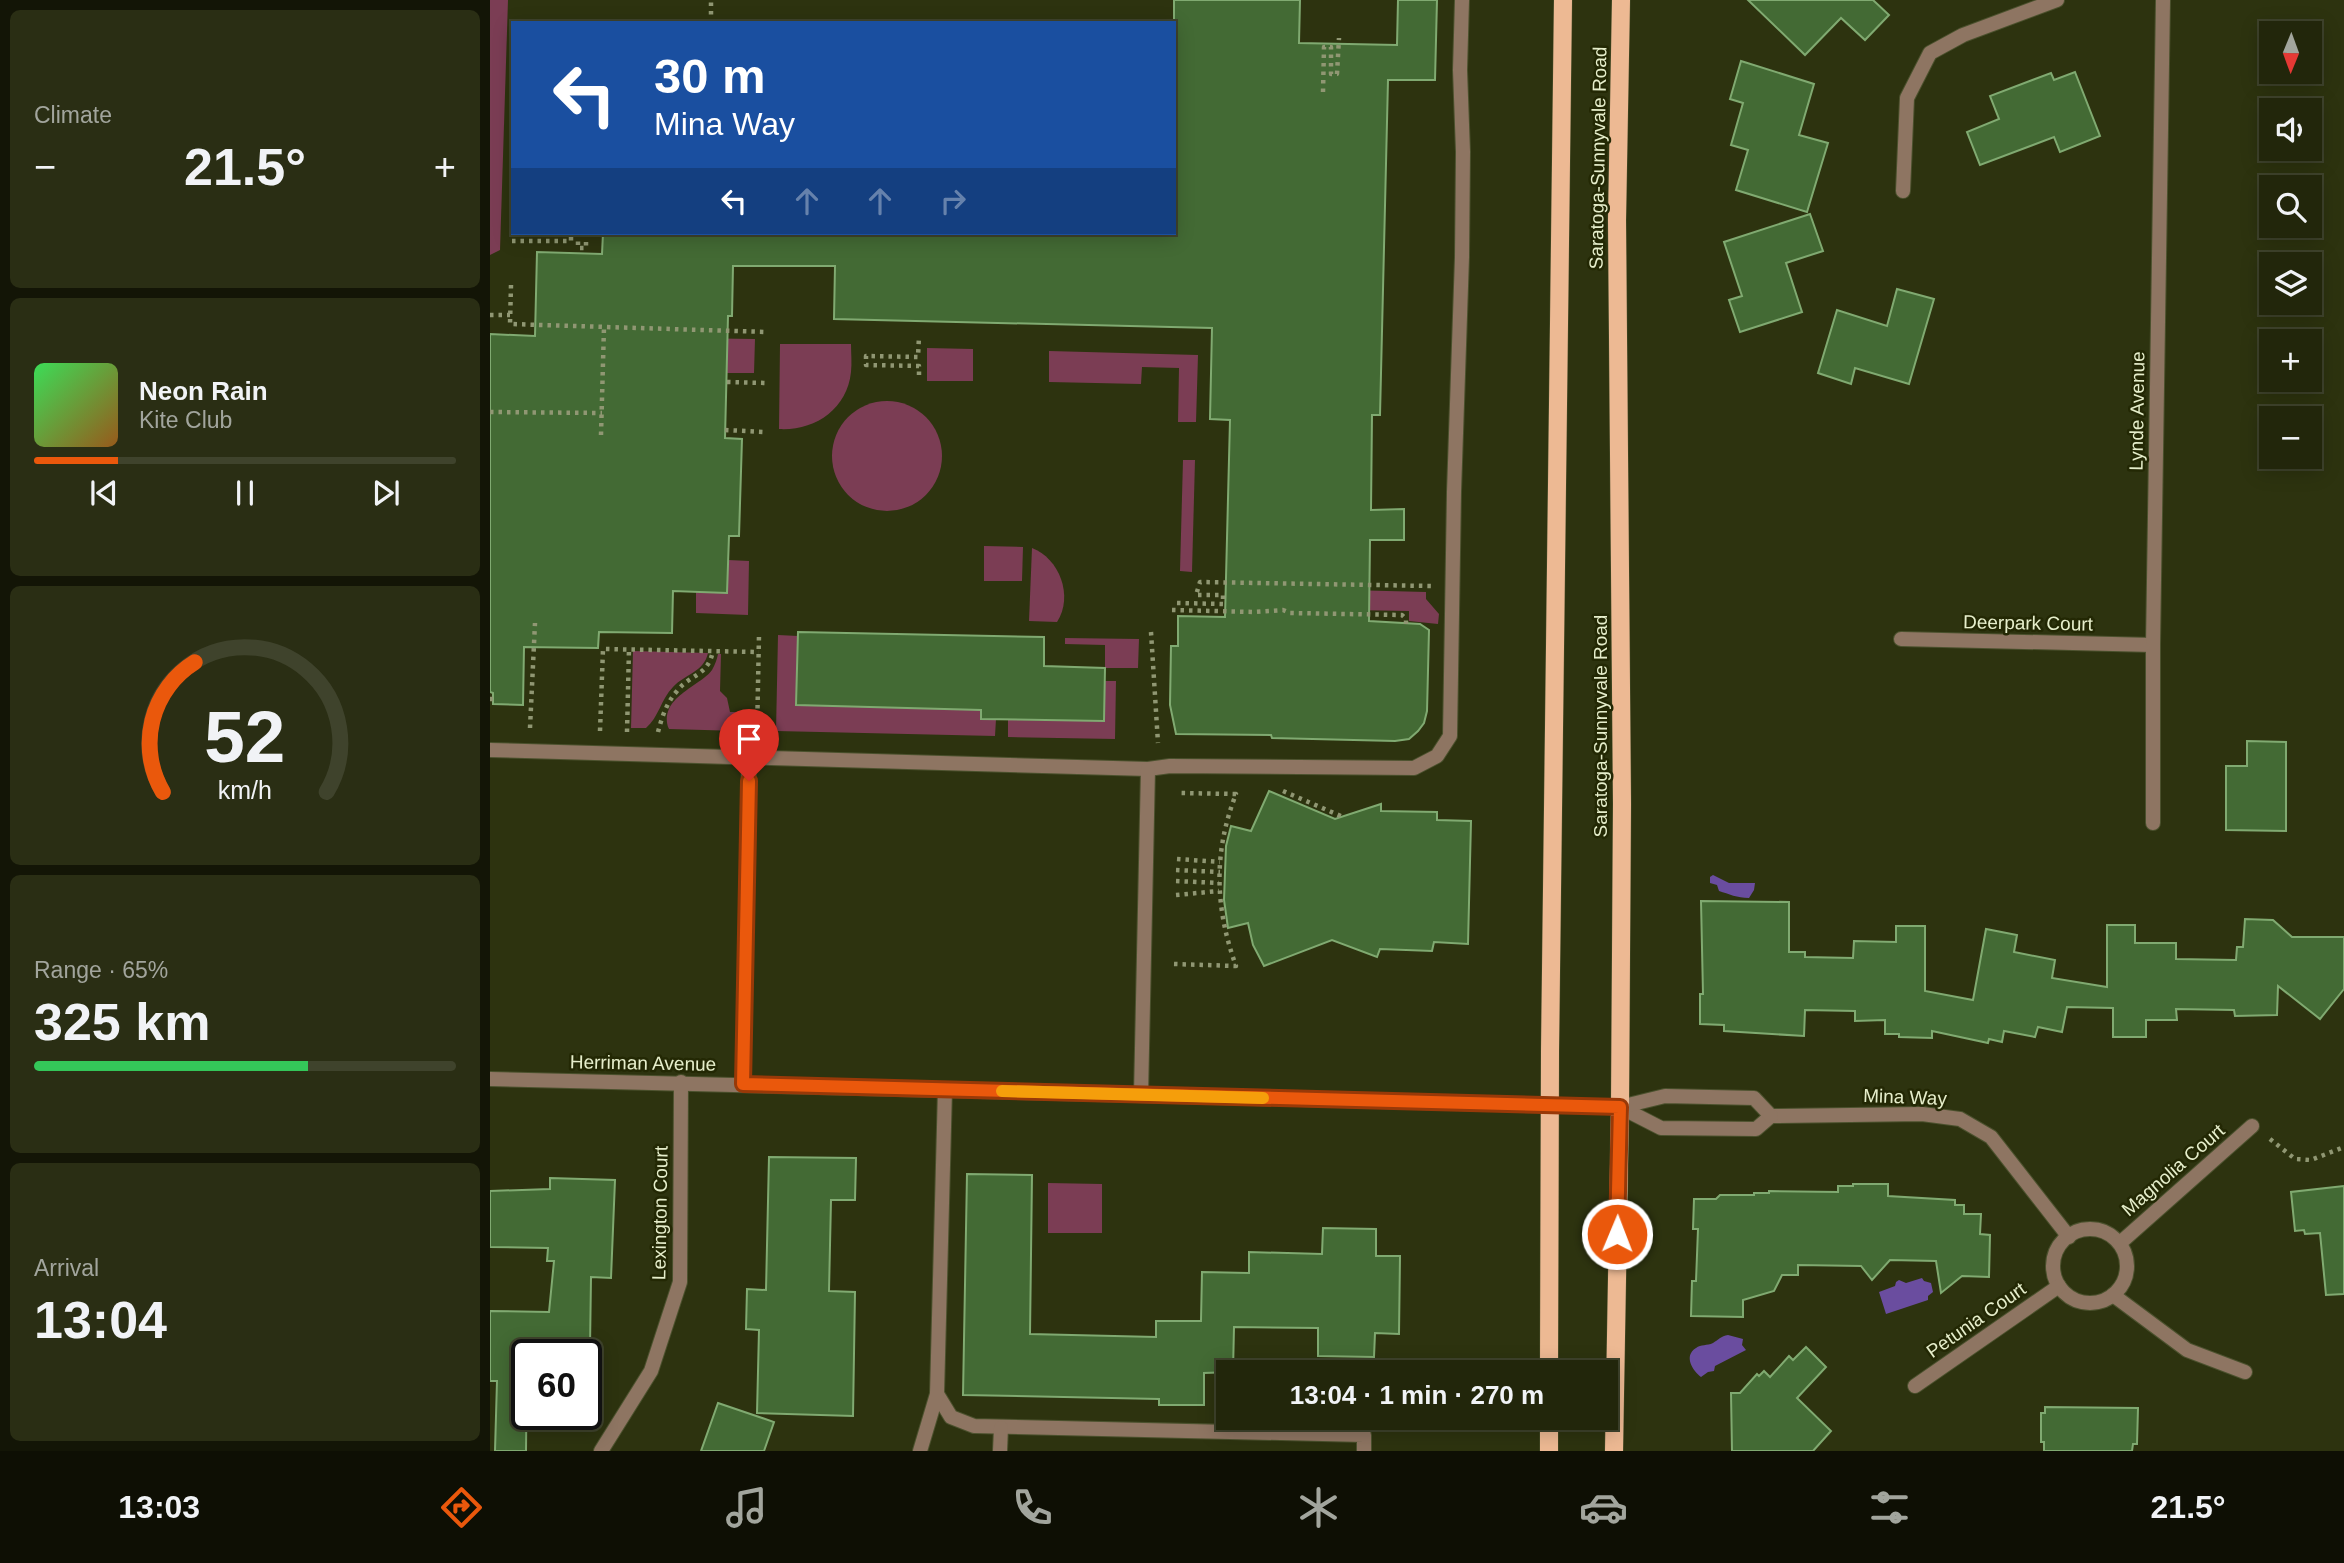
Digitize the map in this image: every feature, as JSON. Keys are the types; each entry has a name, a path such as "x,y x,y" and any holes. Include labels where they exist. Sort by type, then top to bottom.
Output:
{"main road":[{"name":"Saratoga-Sunnyvale Road","path":"1549,1360 1563,0"},
{"name":"Saratoga-Sunnyvale Road","path":"1614,1451 1622,790 1617,220 1621,0"},
{"path":"1549,1430 1549,1451"}],"street":[{"path":"490,750 1149,769 1170,766 1414,768 1437,755 1450,736 1462,257 1462,0"},
{"path":"1903,191 1907,98 1930,53 1962,35 2057,0"},
{"name":"Lynde Avenue","path":"2153,824 2153,645 2163,0"},
{"name":"Deerpark Court","path":"1901,639 2153,645"},
{"path":"743,1084 749,759"},
{"path":"1141,1095 1149,769"},
{"name":"Herriman Avenue","path":"490,1079 1551,1106"},
{"name":"Lexington Court","path":"601,1451 651,1371 680,1282 681,1083"},
{"path":"920,1451 937,1394 945,1089"},
{"name":"Mina Way","path":"1551,1106 1620,1107 1665,1097 1754,1097 1770,1116"},
{"name":"Mina Way","path":"1620,1107 1661,1128 1756,1129 1770,1116 1922,1114 1961,1119 1991,1137 2069,1237"},
{"name":"Magnolia Court","path":"2120,1243 2252,1126"},
{"path":"2091,1229 2107,1233 2120,1243 2127,1260 2125,1280 2113,1295 2102,1301 2078,1301 2059,1286 2053,1264 2056,1252 2069,1237 2091,1229"},
{"name":"Petunia Court","path":"1915,1385 2059,1286"},
{"path":"2113,1295 2187,1350 2245,1372"},
{"path":"937,1394 951,1417 974,1426 1364,1434 1364,1451"},
{"path":"1000,1451 1001,1428"}],"path":[{"path":"711,21 712,0"},
{"path":"1323,92 1324,47 1331,47 1331,74 1338,74 1339,38"},
{"path":"512,241 571,241 571,235"},
{"path":"578,235 578,248 586,248 586,235"},
{"path":"511,285 510,324 767,332"},
{"path":"490,315 510,315"},
{"path":"601,435 604,327"},
{"path":"919,335 918,357 866,356 866,365 919,366 919,375"},
{"path":"727,382 766,383"},
{"path":"490,412 602,414"},
{"path":"726,430 764,432"},
{"path":"1177,603 1223,604 1223,596 1196,595 1200,582 1453,587"},
{"path":"1172,610 1283,610 1290,613 1402,615 1406,624"},
{"path":"530,728 535,622"},
{"path":"1151,632 1158,743"},
{"path":"757,735 759,635"},
{"path":"600,731 603,649 759,652"},
{"path":"627,732 629,649"},
{"path":"658,733 664,710 678,688 709,665 713,650"},
{"path":"1281,791 1343,817"},
{"path":"1174,964 1236,966 1225,936 1219,883 1226,828 1236,794 1181,793"},
{"path":"1177,859 1220,862"},
{"path":"1176,870 1220,872"},
{"path":"1176,881 1219,883"},
{"path":"1176,895 1219,891"},
{"path":"2252,1126 2295,1159 2311,1160 2344,1147"}],"shaded area":[{"path":"490,0 508,0 500,250 490,255"},
{"path":"614,337 755,339 754,373 727,373 727,343"},
{"path":"780,344 851,344 848,385 843,397 827,416 804,426 779,429"},
{"path":"927,348 973,349 973,381 927,381"},
{"path":"1049,351 1198,355 1196,422 1178,422 1179,368 1142,367 1141,384 1049,382"},
{"path":"887,401 908,405 926,417 938,435 942,456 938,477 926,495 908,507 887,511 866,507 848,495 836,477 832,456 836,435 848,417 866,405"},
{"path":"1183,460 1195,460 1192,572 1180,571"},
{"path":"984,546 1023,547 1022,581 984,581"},
{"path":"1032,548 1050,560 1061,579 1064,601 1057,622 1029,621"},
{"path":"728,560 749,561 748,615 696,613 696,592 727,593"},
{"path":"1231,587 1426,592 1426,599 1439,614 1438,624 1409,621 1409,611 1291,609"},
{"path":"778,635 798,636 797,705 981,710 981,719 996,719 995,736 776,731"},
{"path":"1065,638 1139,639 1138,668 1105,668 1105,645 1065,644"},
{"path":"633,651 708,653 698,669 669,692 646,728 631,728"},
{"path":"718,654 721,654 720,691 727,698 730,712 739,712 739,731 669,729 667,718 674,701 707,676"},
{"path":"1104,681 1116,681 1115,739 1008,737 1008,720 1103,721"},
{"path":"1713,875 1729,883 1755,883 1754,890 1749,898 1719,891 1717,885 1710,883 1710,877"},
{"path":"1048,1183 1102,1184 1102,1233 1048,1233"},
{"path":"1922,1278 1931,1283 1933,1292 1928,1296 1928,1300 1886,1314 1879,1292 1895,1286 1899,1280 1906,1283"},
{"path":"1728,1335 1743,1339 1742,1345 1746,1350 1715,1366 1714,1371 1701,1377 1691,1363 1692,1351"}],"building":[{"path":"1174,0 1300,0 1299,43 1397,45 1398,0 1437,0 1435,80 1388,80 1380,415 1372,415 1371,510 1404,509 1404,540 1370,540 1369,621 1420,624 1429,630 1427,711 1424,723 1418,731 1409,739 1395,741 1176,734 1170,705 1171,646 1178,646 1178,616 1225,617 1230,420 1210,419 1212,328 834,319 835,266 733,266 732,316 728,316 725,438 742,439 739,536 729,536 727,593 673,591 672,633 599,632 598,648 524,647 523,705 493,704 493,693 490,692 490,334 535,336 537,252 602,254 603,235 1176,235"},
{"path":"1748,0 1873,0 1889,15 1865,40 1841,18 1805,55"},
{"path":"1741,61 1814,84 1799,135 1828,143 1807,212 1736,190 1748,150 1731,145 1743,103 1730,99"},
{"path":"2075,72 2100,136 2060,152 2054,137 1980,165 1967,132 1999,119 1990,96 2051,73 2054,80"},
{"path":"1810,214 1823,251 1786,263 1802,312 1740,332 1729,300 1742,296 1724,242"},
{"path":"1897,289 1934,299 1909,384 1855,368 1851,384 1818,373 1837,310 1887,326"},
{"path":"798,632 1044,637 1044,666 1105,668 1104,721 981,719 981,710 796,705"},
{"path":"2247,741 2286,742 2286,831 2226,830 2226,766 2247,766"},
{"path":"1269,791 1335,819 1381,804 1381,811 1437,812 1437,820 1471,821 1468,944 1434,942 1432,951 1380,949 1377,957 1332,940 1264,966 1253,945 1248,923 1228,928 1224,900 1226,846 1231,826 1251,831"},
{"path":"1701,901 1789,902 1789,952 1805,952 1805,957 1853,958 1854,941 1896,942 1896,926 1925,926 1925,991 1973,1000 1986,929 2017,935 2014,952 2055,960 2052,978 2107,987 2107,925 2135,925 2135,943 2176,943 2176,959 2236,960 2237,947 2243,947 2245,919 2273,920 2292,937 2344,937 2344,989 2320,1019 2278,986 2277,1015 2235,1016 2234,1010 2176,1009 2177,1020 2146,1020 2146,1037 2113,1037 2113,1008 2067,1007 2062,1032 2038,1027 2035,1037 2004,1031 2002,1042 1989,1039 1988,1043 1932,1031 1932,1038 1885,1034 1885,1020 1855,1021 1855,1011 1805,1010 1804,1036 1724,1031 1724,1025 1700,1024 1700,994 1703,994"},
{"path":"769,1157 856,1158 855,1200 831,1200 829,1291 855,1292 853,1416 757,1413 759,1330 746,1329 747,1289 766,1290"},
{"path":"967,1174 1032,1175 1030,1334 1156,1337 1156,1321 1201,1321 1202,1272 1249,1273 1249,1252 1322,1254 1323,1228 1376,1229 1376,1256 1400,1256 1399,1334 1375,1333 1374,1357 1318,1356 1318,1328 1234,1327 1233,1360 1216,1360 1216,1373 1204,1373 1204,1405 1159,1405 1159,1399 963,1395"},
{"path":"550,1178 615,1180 611,1278 591,1277 590,1339 511,1339 511,1430 526,1430 526,1451 495,1451 497,1381 490,1381 490,1311 549,1312 554,1261 547,1261 548,1248 490,1247 490,1191 550,1189"},
{"path":"1888,1184 1888,1196 1955,1200 1955,1205 1964,1205 1964,1214 1981,1214 1980,1234 1990,1235 1989,1277 1962,1276 1941,1293 1936,1261 1890,1260 1872,1280 1861,1266 1798,1265 1798,1275 1782,1275 1774,1291 1743,1300 1743,1317 1691,1316 1692,1281 1696,1281 1698,1229 1693,1229 1694,1199 1716,1199 1720,1195 1754,1195 1769,1191 1838,1192 1838,1186"},
{"path":"2344,1186 2344,1294 2326,1295 2320,1233 2305,1234 2304,1230 2295,1231 2291,1192"},
{"path":"1806,1347 1826,1367 1797,1398 1831,1431 1813,1451 1732,1451 1731,1393 1740,1393 1757,1374 1759,1376 1764,1371 1770,1377 1789,1356 1793,1360"},
{"path":"718,1403 774,1422 764,1451 701,1451"},
{"path":"2045,1407 2138,1408 2137,1444 2133,1444 2132,1451 2044,1451 2044,1442 2041,1442 2041,1413 2045,1413"}],"slow traffic":[{"path":"1002,1091 1263,1098"}],"route":[{"path":"749,781 743,1084 1620,1107 1617,1234"}]}
